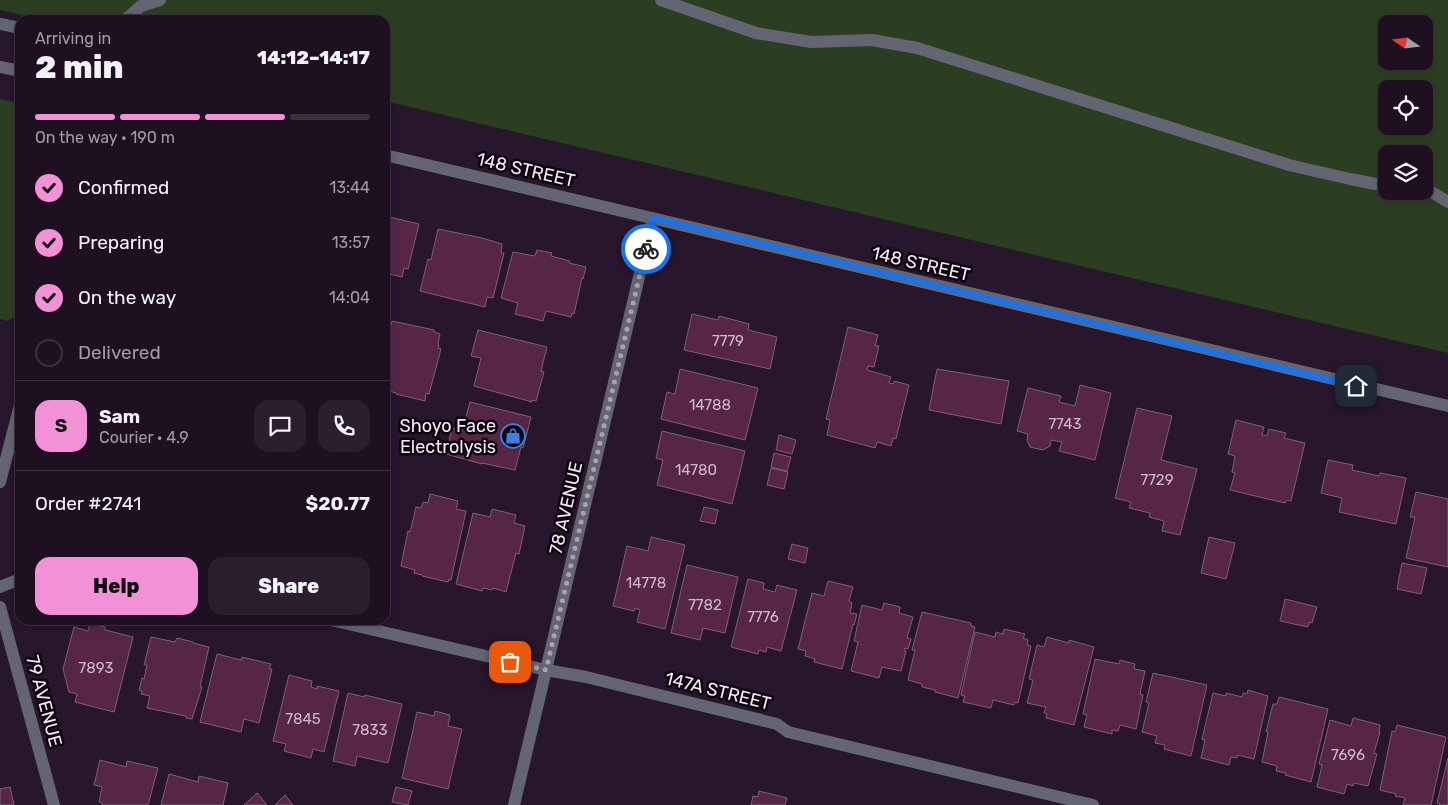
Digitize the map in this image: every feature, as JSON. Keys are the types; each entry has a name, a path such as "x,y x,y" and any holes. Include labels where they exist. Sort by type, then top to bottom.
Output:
{"street":[{"path":"131,15 141,6 160,0"},
{"path":"661,0 756,33 811,42 872,40 917,48 1289,165 1378,184"},
{"path":"0,24 15,27"},
{"path":"0,67 15,70"},
{"name":"148 STREET","path":"390,156 1448,406"},
{"path":"1433,193 1448,202"},
{"name":"78 AVENUE","path":"514,805 653,218"},
{"path":"0,482 15,424"},
{"path":"0,588 15,581"},
{"name":"79 AVENUE","path":"0,607 54,805"},
{"name":"147A STREET","path":"352,625 546,670 586,677 777,724 788,732 1093,805"}],"green space":[{"path":"0,0 1448,0 1448,353 390,102 390,15 22,15 0,10"},
{"path":"0,99 15,102 15,317 7,321 0,319"}],"building":[{"path":"390,217 419,224 408,269 404,268 402,277 390,274"},
{"path":"438,229 502,244 501,253 504,253 493,298 487,297 485,307 420,291 428,259 431,260"},
{"path":"537,250 552,253 551,256 586,267 574,314 572,313 571,317 546,311 543,321 515,314 518,303 501,298 513,252 535,256"},
{"path":"692,314 718,320 719,316 749,324 748,330 777,337 770,369 684,350"},
{"path":"392,321 434,330 434,332 440,334 438,348 441,349 429,394 426,393 425,401 390,391 390,329"},
{"path":"848,327 878,335 875,346 879,346 874,367 868,366 867,370 891,377 889,383 893,384 894,381 909,385 896,439 893,438 891,446 877,442 875,448 827,435 830,420 826,419"},
{"path":"478,330 547,347 541,371 544,372 536,401 532,400 532,402 474,386 481,358 471,356"},
{"path":"680,369 758,388 745,440 661,419 667,392 675,394"},
{"path":"937,369 1009,381 1001,424 929,410"},
{"path":"1080,385 1111,393 1095,460 1059,451 1062,442 1051,440 1050,446 1043,450 1030,447 1027,440 1028,434 1017,431 1028,388 1061,396 1059,402 1075,406"},
{"path":"470,402 531,417 515,470 482,464 446,454 452,428 462,431"},
{"path":"1137,408 1172,416 1161,460 1197,469 1180,535 1162,531 1164,521 1149,517 1150,513 1129,508 1131,502 1115,498"},
{"path":"1236,420 1264,427 1262,435 1267,436 1269,429 1286,433 1284,438 1305,443 1291,501 1287,500 1285,503 1230,490 1235,473 1232,472 1235,456 1228,454"},
{"path":"662,431 745,451 732,504 657,485 663,460 656,458"},
{"path":"779,435 796,440 792,454 776,450"},
{"path":"774,453 791,457 787,471 771,467"},
{"path":"1328,460 1353,465 1352,470 1379,476 1380,473 1406,478 1396,524 1339,512 1342,498 1321,493"},
{"path":"771,468 788,472 784,489 767,485"},
{"path":"1416,492 1448,499 1448,567 1406,558 1415,517 1410,517"},
{"path":"430,494 458,501 456,509 466,511 451,580 449,579 448,582 422,576 414,573 415,570 401,566 408,531 410,532 416,507 421,508 423,502 428,503"},
{"path":"704,507 718,510 715,524 700,521"},
{"path":"492,509 516,515 514,523 525,526 519,554 516,553 506,592 493,588 492,590 483,588 482,591 456,584 473,513 490,517"},
{"path":"651,537 685,545 665,629 637,622 640,610 635,608 634,611 613,606 627,546 648,551"},
{"path":"1209,537 1235,543 1226,579 1201,573"},
{"path":"792,544 808,548 805,563 788,559"},
{"path":"1402,563 1427,568 1421,594 1397,589"},
{"path":"687,565 738,577 725,633 703,628 700,640 671,633"},
{"path":"748,579 764,583 763,589 775,592 777,585 797,590 781,651 767,647 766,652 759,650 758,654 731,647"},
{"path":"828,581 853,587 849,601 852,603 850,613 857,614 842,669 814,662 815,659 805,656 806,651 798,649 812,593 824,596"},
{"path":"1285,599 1317,607 1312,623 1309,622 1308,627 1280,621"},
{"path":"884,603 900,607 899,613 913,617 907,638 911,639 908,649 905,648 904,651 906,651 901,671 882,667 879,678 851,671 858,642 854,641 862,605 882,610"},
{"path":"922,612 971,623 971,626 975,627 958,698 935,692 935,690 922,687 922,684 908,680 915,650 912,650"},
{"path":"90,625 98,625 105,627 105,630 133,637 114,712 75,702 77,694 69,692 63,669 74,627 88,631"},
{"path":"1004,629 1025,634 1023,638 1028,640 1027,645 1031,646 1018,703 1015,702 1014,705 993,700 991,708 963,702 965,696 961,695 975,632 995,637 996,632 1003,634"},
{"path":"151,637 175,642 177,638 209,647 200,687 202,687 192,719 147,708 150,696 141,694 142,691 139,690 142,678 144,679 147,665 144,665"},
{"path":"1047,637 1069,643 1069,640 1094,647 1074,725 1046,718 1047,714 1044,713 1046,707 1027,703 1033,680 1029,679 1037,645 1044,647"},
{"path":"217,654 241,660 242,657 271,664 269,669 272,669 259,723 244,719 241,732 200,722"},
{"path":"1095,659 1119,664 1120,660 1135,664 1134,669 1145,671 1140,694 1143,695 1136,729 1120,725 1118,731 1112,730 1112,734 1084,727 1087,715 1083,714"},
{"path":"1153,673 1207,685 1191,756 1164,749 1165,745 1155,743 1157,736 1142,732 1149,703 1146,702"},
{"path":"289,675 312,681 311,687 317,689 317,686 339,691 324,752 313,749 311,758 284,751 286,744 273,741"},
{"path":"1248,690 1268,696 1254,759 1237,755 1237,758 1231,757 1229,765 1201,758 1205,740 1202,739 1213,693 1226,696 1226,693 1242,697 1243,693 1247,694"},
{"path":"348,693 402,704 388,763 357,756 355,766 333,761"},
{"path":"1279,697 1328,709 1311,782 1285,775 1286,773 1276,771 1277,766 1262,762 1268,732 1266,732 1273,704 1277,704"},
{"path":"435,711 450,715 448,726 462,729 448,789 402,778 417,712 434,716"},
{"path":"1353,718 1380,725 1374,753 1377,754 1368,786 1354,783 1353,786 1347,784 1344,794 1317,787 1322,765 1319,764 1330,720 1351,726"},
{"path":"1397,725 1446,737 1431,805 1403,805 1405,798 1380,790 1392,731 1395,732"},
{"path":"1448,758 1448,805 1439,805 1437,803"},
{"path":"100,760 126,767 127,761 158,768 148,805 102,805 99,802 102,787 94,785"},
{"path":"169,774 198,782 199,776 228,783 223,805 161,805"},
{"path":"10,787 14,805 0,805 0,789"},
{"path":"396,787 412,791 408,805 392,802"},
{"path":"759,791 787,798 785,805 751,805 753,796 758,797"},
{"path":"257,793 267,805 244,805"},
{"path":"285,795 293,805 275,805"}],"way so far":[{"path":"510,662 546,670 646,249"}],"place":[{"name":"Shoyo Face Electrolysis","path":"513,436"}],"route":[{"path":"646,249 653,218 1356,386"}]}
